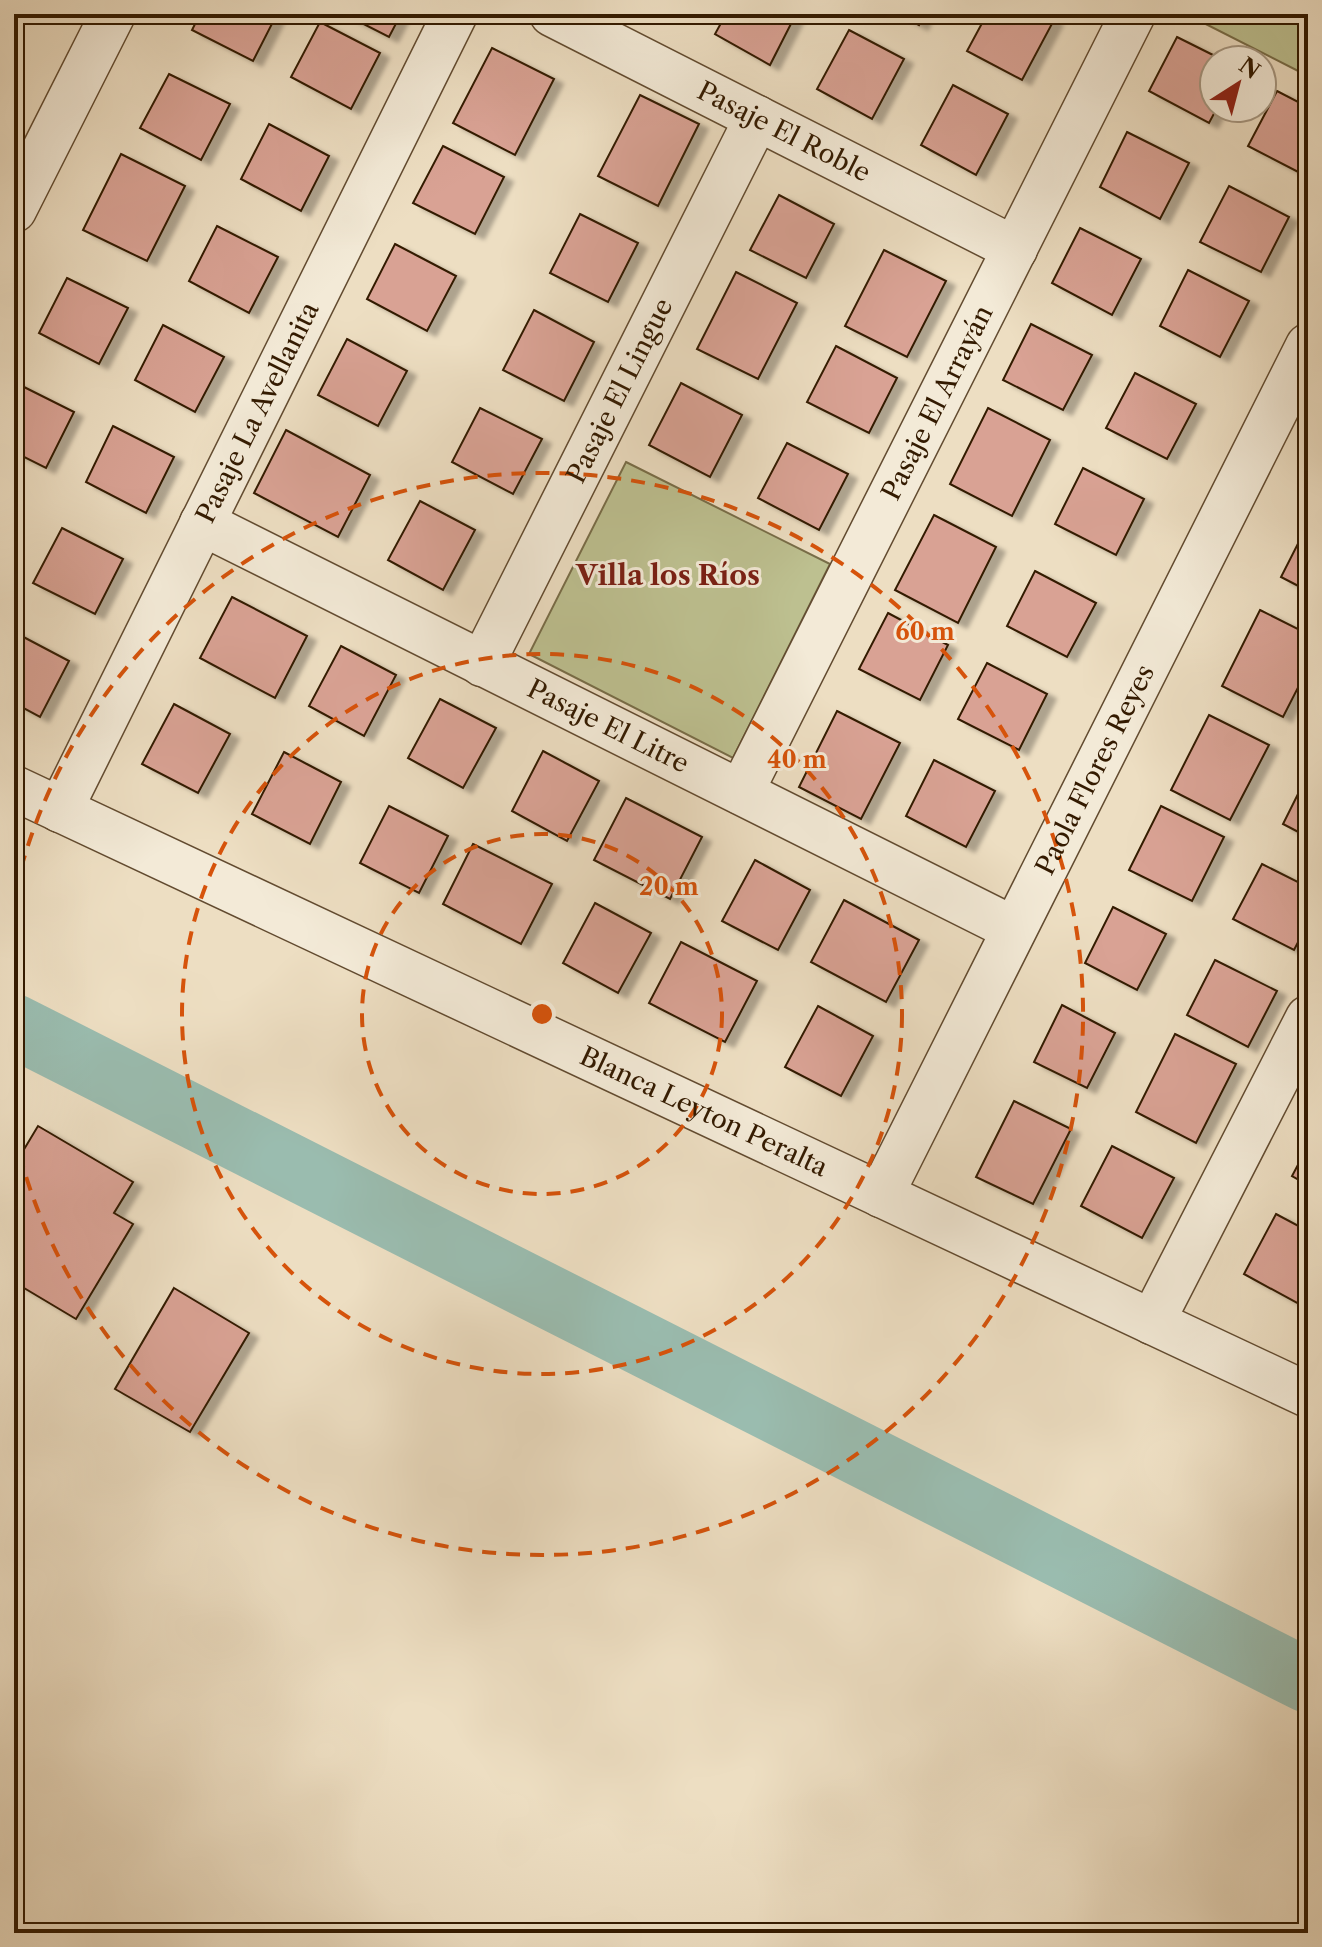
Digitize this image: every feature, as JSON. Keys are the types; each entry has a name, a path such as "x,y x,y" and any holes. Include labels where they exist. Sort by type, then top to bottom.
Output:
{"street":[{"path":"14,210 113,14"},
{"name":"Pasaje La Avellanita","path":"60,810 455,14"},
{"name":"Pasaje El Roble","path":"552,14 1015,249"},
{"name":"Pasaje El Arrayán","path":"741,792 1133,14"},
{"name":"Pasaje El Lingue","path":"482,664 757,118"},
{"name":"Paola Flores Reyes","path":"881,1195 1014,929 1298,393 1308,346"},
{"name":"Pasaje El Litre","path":"202,523 1014,929"},
{"name":"Blanca Leyton Peralta","path":"14,788 1308,1395"},
{"path":"1152,1322 1303,1041"}],"green space":[{"path":"1186,14 1308,14 1308,76 1278,61 1278,44 1245,44"},
{"path":"626,462 830,564 733,758 529,654"}],"building":[{"path":"200,14 277,14 253,61 192,30"},
{"path":"344,14 401,14 389,37"},
{"path":"726,14 796,14 770,65 715,34"},
{"path":"899,14 924,14 919,25"},
{"path":"987,14 1042,14 1054,20 1022,80 967,51"},
{"path":"320,22 380,53 351,109 291,77"},
{"path":"849,30 904,59 872,119 817,89"},
{"path":"1177,37 1198,48 1198,117 1149,91"},
{"path":"492,48 554,79 515,155 453,123"},
{"path":"169,74 230,104 201,160 140,128"},
{"path":"953,85 1008,114 976,175 921,145"},
{"path":"1278,92 1308,107 1308,177 1248,146 1260,124 1278,124"},
{"path":"640,95 699,124 658,206 598,176"},
{"path":"269,124 329,156 301,211 241,179"},
{"path":"1127,132 1189,163 1160,219 1100,187"},
{"path":"443,146 504,177 475,234 413,203"},
{"path":"121,154 185,186 147,261 83,230"},
{"path":"1229,186 1289,217 1261,272 1200,242"},
{"path":"779,195 834,224 806,278 750,250"},
{"path":"580,214 638,243 608,302 550,273"},
{"path":"217,226 278,257 249,313 189,281"},
{"path":"1080,228 1141,259 1112,315 1052,283"},
{"path":"395,244 456,276 427,331 367,299"},
{"path":"884,250 946,281 907,357 845,326"},
{"path":"1188,270 1249,301 1220,357 1160,326"},
{"path":"736,272 797,303 758,379 697,349"},
{"path":"67,278 128,308 99,364 39,333"},
{"path":"534,310 594,342 564,401 503,370"},
{"path":"1031,324 1092,355 1063,410 1003,380"},
{"path":"163,325 224,357 195,412 135,380"},
{"path":"347,339 407,371 378,426 318,395"},
{"path":"836,346 897,378 869,433 807,402"},
{"path":"1135,373 1196,404 1167,459 1106,428"},
{"path":"14,382 74,412 46,468 14,452"},
{"path":"681,383 742,415 710,477 649,445"},
{"path":"480,408 542,439 513,494 452,462"},
{"path":"988,408 1050,440 1012,516 950,484"},
{"path":"113,426 174,457 146,513 86,482"},
{"path":"286,430 370,475 338,537 254,493"},
{"path":"787,443 848,474 819,530 758,498"},
{"path":"1083,468 1144,499 1116,555 1055,524"},
{"path":"420,501 475,530 443,590 388,560"},
{"path":"934,515 996,547 958,623 895,590"},
{"path":"1308,524 1308,591 1281,577"},
{"path":"62,528 123,559 95,614 33,583"},
{"path":"1035,571 1096,603 1067,657 1007,626"},
{"path":"232,597 307,636 275,698 200,658"},
{"path":"1260,610 1308,634 1308,668 1283,717 1222,686"},
{"path":"888,613 948,645 920,700 859,669"},
{"path":"14,632 69,661 40,717 14,703"},
{"path":"341,646 396,675 364,736 309,706"},
{"path":"987,663 1047,694 1019,750 958,719"},
{"path":"440,699 496,728 463,788 408,758"},
{"path":"174,704 230,734 198,793 142,764"},
{"path":"837,711 900,743 861,819 799,787"},
{"path":"1209,715 1269,745 1230,820 1171,790"},
{"path":"543,751 599,781 567,841 512,811"},
{"path":"284,752 341,782 310,844 252,814"},
{"path":"934,760 995,791 966,847 906,816"},
{"path":"1308,774 1308,837 1283,824"},
{"path":"626,798 702,837 670,899 594,860"},
{"path":"389,806 448,836 419,893 360,863"},
{"path":"1161,806 1224,837 1192,901 1129,870"},
{"path":"473,844 552,884 521,944 443,904"},
{"path":"755,860 810,890 778,950 722,921"},
{"path":"1262,864 1308,887 1308,923 1294,950 1233,919"},
{"path":"844,900 919,940 886,1002 811,962"},
{"path":"595,903 651,933 618,993 563,963"},
{"path":"1113,907 1166,934 1137,990 1085,963"},
{"path":"681,942 757,981 725,1042 649,1003"},
{"path":"1215,960 1277,991 1248,1047 1187,1015"},
{"path":"1062,1005 1115,1033 1087,1088 1034,1062"},
{"path":"818,1006 873,1036 841,1096 785,1067"},
{"path":"1175,1034 1236,1064 1196,1143 1136,1112"},
{"path":"1014,1101 1071,1129 1033,1204 976,1177"},
{"path":"38,1126 133,1182 114,1213 133,1224 76,1319 14,1282 14,1166"},
{"path":"1112,1146 1174,1178 1142,1238 1081,1206"},
{"path":"1308,1146 1308,1185 1292,1176"},
{"path":"1276,1214 1308,1231 1308,1287 1299,1304 1244,1274"},
{"path":"174,1288 249,1333 190,1432 115,1389"}],"waterway":[{"path":"14,1026 1308,1681"}],"district":[{"name":"Villa los Ríos","path":"668,575"}]}
